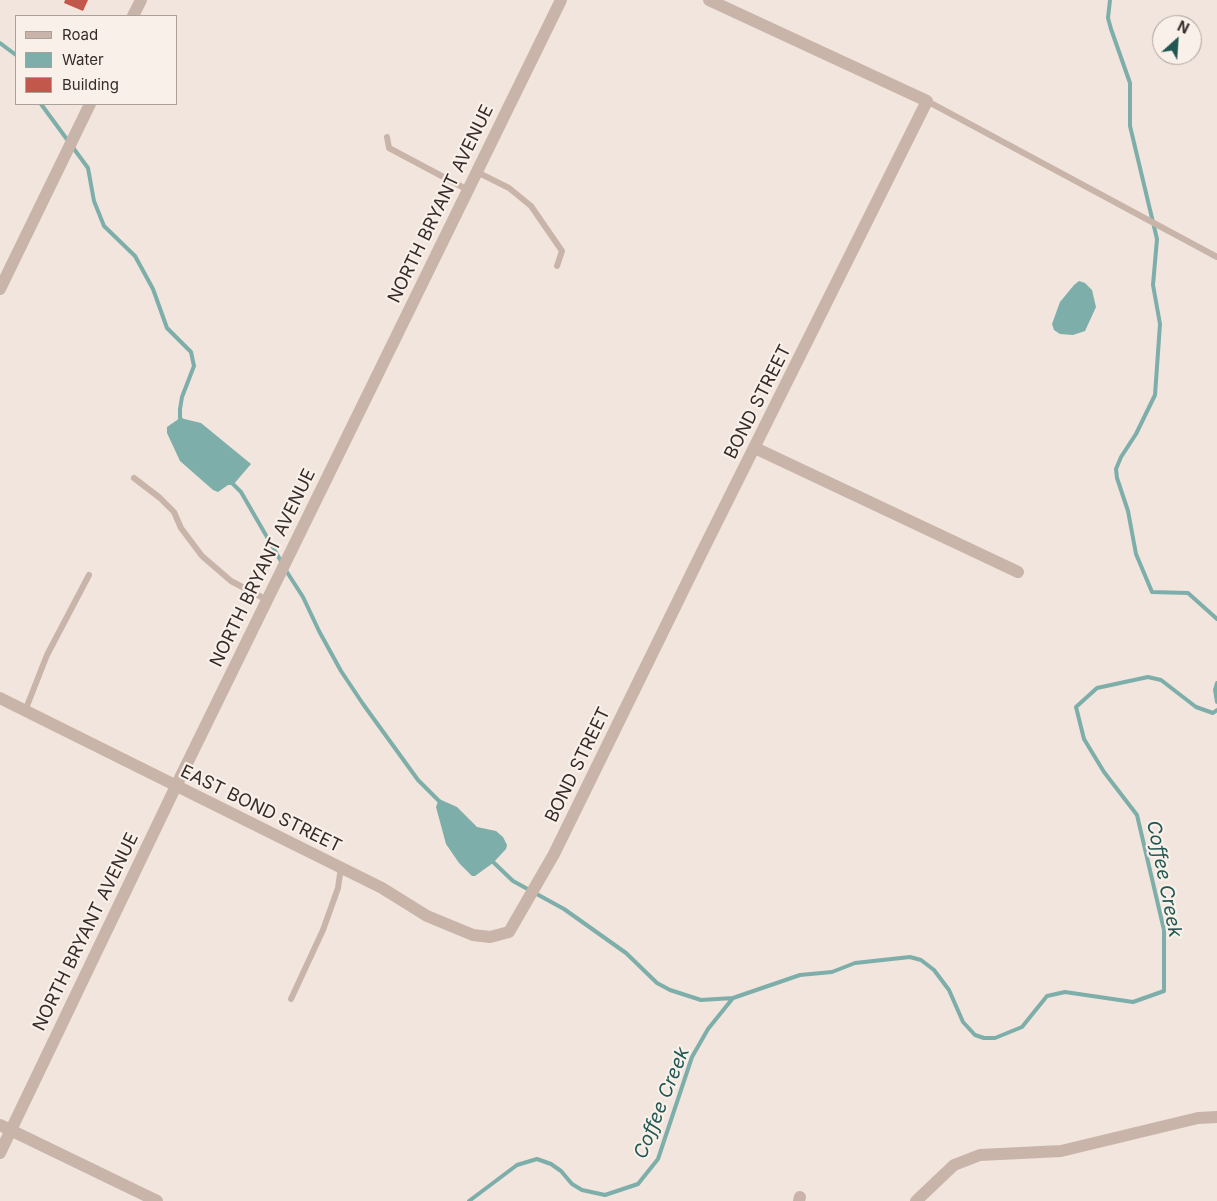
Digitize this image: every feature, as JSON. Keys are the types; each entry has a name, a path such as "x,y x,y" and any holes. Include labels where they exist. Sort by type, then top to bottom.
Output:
{"street":[{"path":"134,15 141,0"},
{"name":"NORTH BRYANT AVENUE","path":"0,1153 6,1127 176,786 561,0"},
{"path":"709,0 927,101"},
{"name":"BOND STREET","path":"508,932 554,854 927,101"},
{"path":"0,289 90,105"},
{"path":"755,448 1018,572"},
{"name":"EAST BOND STREET","path":"0,698 382,888 427,916 473,936 490,937 508,932"},
{"path":"916,1201 954,1165 980,1155 1061,1152 1198,1118 1217,1117"},
{"path":"6,1127 157,1201"}],"lane":[{"path":"927,101 1217,257"},
{"path":"387,137 389,148 468,190"},
{"path":"477,172 509,188 531,206 562,251 558,266"},
{"path":"134,478 160,498 174,512 181,528 202,556 231,581 267,600"},
{"path":"25,711 47,655 89,575"},
{"path":"291,999 323,930 338,888 341,868"}],"water":[{"path":"1079,281 1085,283 1092,290 1096,307 1085,331 1073,335 1060,334 1054,330 1052,324 1060,302"},
{"path":"180,418 201,423 251,464 233,485 228,485 218,492 213,490 180,461 167,433 167,427"},
{"path":"439,799 457,807 477,827 496,831 503,837 507,845 506,849 493,863 475,876 472,876 459,863 446,844 436,807"}],"building":[{"path":"65,0 88,0 83,11 64,3"}],"waterway":[{"path":"1110,0 1108,18 1130,83 1130,126 1157,239 1153,285 1160,324 1155,395 1136,434 1121,457 1116,469 1117,478 1128,511 1136,554 1152,592 1188,593 1217,619"},
{"path":"0,43 15,54"},
{"path":"42,105 88,168 94,201 104,226 135,256 153,289 167,328 191,352 194,366 182,397 180,418 183,422"},
{"path":"231,482 241,492 282,563"},
{"path":"285,569 303,597 341,671 418,780 441,803"},
{"name":"Coffee Creek","path":"469,1201 517,1165 537,1159 551,1164 561,1171 572,1184 582,1190 605,1195 638,1184 658,1159 692,1057 708,1029 733,998 800,975 832,972 855,963 910,957 921,960 934,970 949,990 963,1022 975,1035 984,1038 995,1038 1022,1027 1047,996 1065,992 1133,1002 1164,991 1164,930 1137,815 1104,772 1084,739 1076,707 1097,688 1148,677 1161,680 1196,707 1213,713 1217,710"},
{"path":"1217,683 1215,690 1217,702"},
{"path":"491,860 513,881 564,909 626,953 657,983 670,990 701,1000 733,998"}]}
